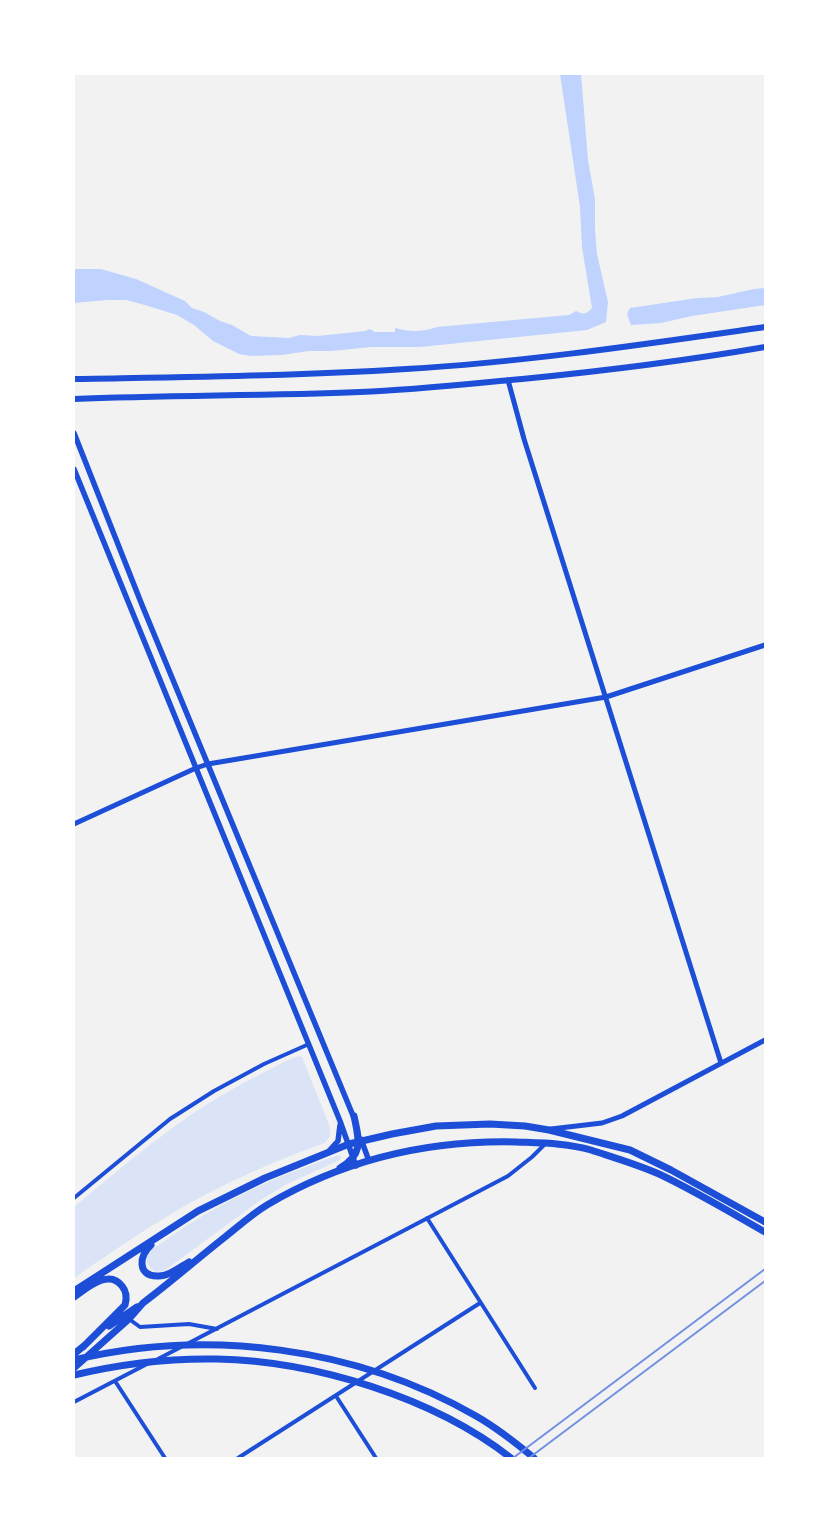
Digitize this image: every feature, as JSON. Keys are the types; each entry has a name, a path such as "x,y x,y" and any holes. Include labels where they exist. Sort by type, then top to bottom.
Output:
{"highway":[{"path":"74,1354 126,1313 143,1303 266,1206 326,1175 354,1157 361,1141 354,1116"},
{"path":"74,1291 192,1216 265,1178 349,1144 419,1128 470,1124 510,1125 549,1130 630,1150 671,1170 765,1222"},
{"path":"546,1143 549,1130"},
{"path":"326,1175 413,1149 454,1143 546,1143 591,1150 657,1173 690,1189 765,1232"},
{"path":"192,1216 146,1250 143,1256 143,1268 151,1276 164,1275 204,1254"},
{"path":"74,1297 94,1283 108,1279 119,1283 126,1293 125,1305 83,1347"},
{"path":"74,1368 129,1319 143,1303"},
{"path":"74,1360 136,1350 197,1344 274,1349 328,1358 403,1381 451,1403 498,1430 534,1458"},
{"path":"74,1375 136,1364 192,1359 245,1360 293,1367 344,1378 415,1403 477,1435 511,1458"}],"main road":[{"path":"74,379 278,375 475,364 604,350 765,327"},
{"path":"74,399 288,395 451,386 617,369 702,358 765,347"},
{"path":"74,433 142,605 324,1048 354,1116"},
{"path":"74,469 309,1044 356,1166"},
{"path":"328,1152 338,1141 340,1121"},
{"path":"361,1141 369,1161"}],"street":[{"path":"508,380 524,439 721,1063"},
{"path":"74,824 208,764 606,697 765,645"},
{"path":"549,1130 602,1123 622,1116 765,1040"},
{"path":"74,1198 170,1119 230,1082 309,1044"},
{"path":"74,1402 508,1176 546,1143"},
{"path":"427,1218 535,1388"},
{"path":"238,1458 480,1303"},
{"path":"129,1319 140,1327 189,1324 217,1329"},
{"path":"116,1381 165,1458"},
{"path":"336,1396 376,1458"}],"shaded area":[{"path":"299,1056 302,1057 330,1127 330,1136 325,1143 267,1165 194,1201 137,1235 74,1278 74,1207 184,1119 232,1089 283,1062"},
{"path":"339,1155 341,1157 340,1160 287,1184 262,1199 164,1271 155,1272 148,1264 147,1258 152,1249 220,1206 270,1181"}],"water":[{"path":"560,74 581,74 588,160 595,199 597,254 608,302 606,322 587,330 420,347 371,347 251,356 239,354 213,341 194,325 177,315 145,305 126,300 74,303 74,269 101,269 136,279 185,301 192,308 232,325 251,336 289,338 300,335 318,336 370,329 375,332 395,332 395,328 421,331 437,327 569,315 576,311 587,313 592,308 582,247 580,207"},
{"path":"765,288 765,305 692,316 661,323 631,325 627,314 630,308 697,298 718,297"}],"railway":[{"path":"513,1458 765,1269"},
{"path":"529,1458 765,1281"}]}
